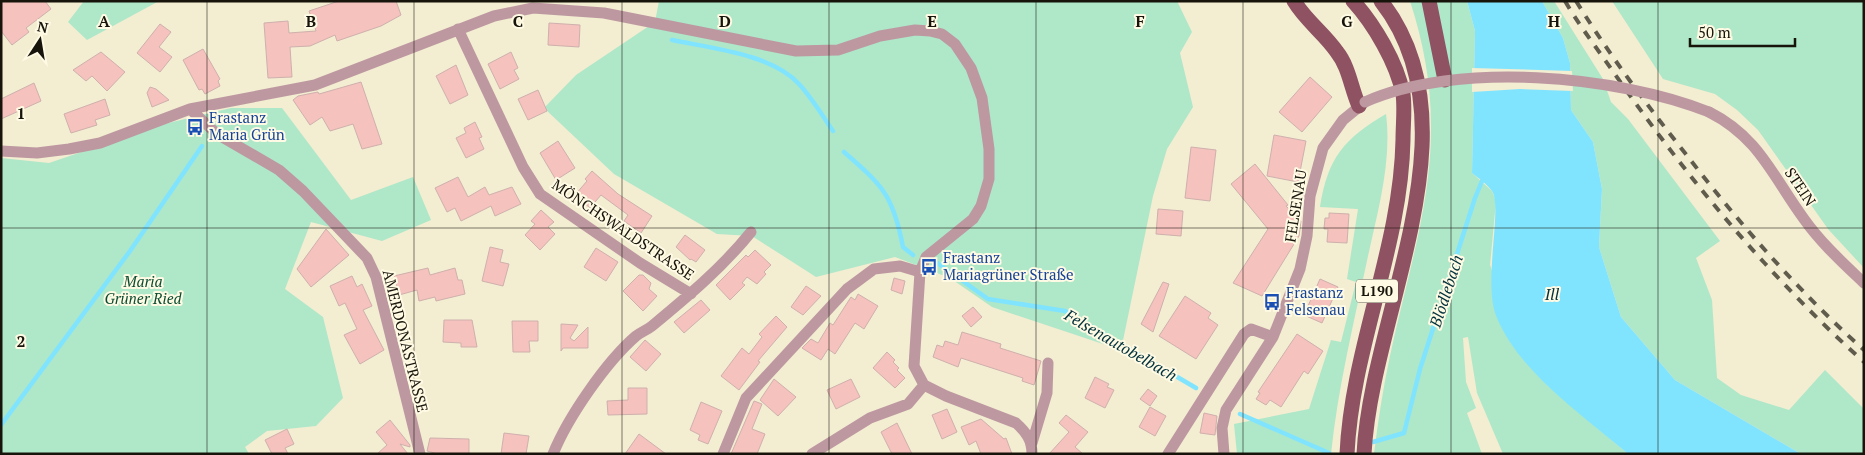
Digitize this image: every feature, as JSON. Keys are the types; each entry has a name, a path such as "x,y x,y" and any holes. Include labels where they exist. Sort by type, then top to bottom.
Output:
{"main road":[{"path":"1294,1 1304,17 1337,51 1346,65 1362,104"},
{"name":"L190","path":"1347,454 1356,386 1399,192 1403,128 1403,94 1385,46 1374,26 1353,1"},
{"name":"L190","path":"1364,454 1373,389 1416,194 1422,126 1421,93 1414,61 1396,20 1382,1"},
{"path":"1429,1 1445,80"}],"street":[{"path":"1,151 37,153 92,144 190,109 315,85 494,16 533,8 592,11 796,51 838,50 880,36 915,30 942,34 963,53 971,68 982,98 989,149 988,179 981,206 973,219 926,257 920,272 914,366 924,385 946,396 1016,422 1025,430 1032,448"},
{"name":"MÖNCHSWALDSTRASSE","path":"458,29 515,150 540,194 640,264 691,294"},
{"name":"FELSENAU","path":"1224,454 1222,428 1226,410 1273,337 1300,269 1307,236 1310,196 1323,148 1343,120 1362,104 1416,85 1445,80 1519,78 1615,85 1677,100 1709,112"},
{"name":"AMERDONASTRASSE","path":"190,109 216,134 279,170 332,219 367,258 376,277 420,454"},
{"name":"STEIN","path":"1709,112 1739,131 1755,146 1804,220 1826,247 1864,284"},
{"name":"MÖNCHSWALDSTRASSE","path":"553,454 578,407 610,364 636,336 691,294 734,253 751,232"},
{"path":"723,454 746,398 847,289 874,270 900,266 920,272"},
{"path":"1168,454 1244,334 1251,329 1273,337"},
{"path":"1032,448 1047,393 1048,363"},
{"path":"812,454 870,418 908,404 924,385"}],"green space":[{"path":"84,1 159,1 87,40 68,22"},
{"path":"659,1 1177,1 1192,32 1180,53 1193,107 1167,149 1153,196 1121,350 992,307 950,278 895,257 816,277 752,236 717,234 614,174 544,108 576,75 655,22"},
{"path":"1410,1 1467,1 1475,31 1472,173 1492,191 1496,201 1490,265 1523,358 1548,386 1628,454 1503,454 1477,393 1468,337 1463,338 1466,382 1476,408 1467,413 1482,454 1374,454 1387,368 1423,212 1430,154 1431,109 1428,77 1419,31"},
{"path":"1542,1 1554,1 1603,79 1611,102 1628,119 1720,241 1696,258 1712,300 1717,378 1741,395 1789,410 1825,370 1864,409 1864,454 1801,454 1675,380 1621,317 1599,247 1602,189 1593,142 1571,110 1570,63 1563,38"},
{"path":"1612,1 1864,1 1864,268 1828,229 1758,130 1737,110 1715,94 1663,79"},
{"name":"Maria Grüner Ried","path":"231,108 282,108 351,200 413,177 431,220 382,241 311,222 285,289 323,317 343,398 316,426 267,431 245,447 249,454 1,454 1,158 49,163 164,124"},
{"path":"1386,114 1386,167 1342,379 1331,454 1237,454 1234,424 1309,409 1331,340 1341,342 1356,282 1347,279 1358,209 1320,207 1323,190 1333,162 1340,151 1359,132"}],"water":[{"name":"Ill","path":"1467,1 1542,1 1563,38 1570,63 1571,110 1593,142 1602,189 1599,247 1621,317 1675,380 1801,454 1628,454 1573,409 1521,357 1507,338 1497,318 1493,304 1491,286 1495,200 1490,188 1472,173 1475,31"}],"pier":[{"path":"1472,68 1572,71 1573,91 1520,89 1472,92"}],"building":[{"path":"1,1 45,1 51,9 26,28 29,32 12,45 1,31"},
{"path":"339,1 396,1 401,15 381,26 337,41 335,35 310,46 290,47 292,77 268,78 264,23 288,21 289,33 316,31 309,11"},
{"path":"549,23 580,25 579,47 548,45"},
{"path":"160,24 171,32 159,47 172,57 160,72 137,53"},
{"path":"203,49 220,79 218,81 220,86 205,94 202,89 199,90 183,60"},
{"path":"101,52 125,72 107,91 92,76 86,81 73,70"},
{"path":"511,52 518,68 514,70 519,79 500,89 488,64"},
{"path":"456,65 468,95 450,104 436,76"},
{"path":"1310,77 1332,97 1302,132 1279,112"},
{"path":"361,82 382,144 362,149 353,124 330,131 322,117 310,125 293,100 298,96 318,92 319,94"},
{"path":"34,83 41,101 1,119 1,99"},
{"path":"150,87 156,89 169,100 152,107 147,93"},
{"path":"538,90 547,111 528,120 518,99"},
{"path":"105,99 110,115 95,120 97,125 71,133 64,114"},
{"path":"475,122 482,137 479,138 484,149 466,158 456,138 466,133 464,128"},
{"path":"1274,135 1306,141 1298,182 1267,176"},
{"path":"558,141 575,168 556,180 540,153"},
{"path":"1191,147 1216,150 1210,201 1185,198"},
{"path":"1255,164 1288,205 1286,206 1301,221 1299,236 1262,296 1233,283 1268,229 1231,184"},
{"path":"592,171 618,194 652,216 641,233 624,221 628,215 601,195 590,208 575,195 587,181 585,179"},
{"path":"458,177 468,197 485,187 489,195 512,187 521,204 495,216 491,206 461,221 455,208 447,212 435,188"},
{"path":"1158,209 1183,211 1181,236 1156,234"},
{"path":"541,210 554,222 548,227 555,234 540,250 525,235 535,224 531,221"},
{"path":"1329,213 1349,214 1347,243 1327,242 1328,229 1324,229 1325,218 1329,218"},
{"path":"326,229 349,255 311,287 297,269"},
{"path":"685,235 705,250 696,262 690,260 676,247"},
{"path":"490,247 503,250 500,262 509,264 503,286 482,281"},
{"path":"596,248 618,262 606,281 584,267"},
{"path":"755,250 771,265 757,284 747,277 742,283 745,285 730,300 716,285 746,255 748,257"},
{"path":"428,268 430,275 455,268 458,280 462,280 465,294 436,301 435,297 419,301 417,290 399,295 394,276"},
{"path":"639,275 643,275 651,283 649,289 657,296 643,311 623,291"},
{"path":"352,276 357,287 362,284 372,306 363,310 384,350 360,364 344,335 357,329 345,303 339,306 330,286"},
{"path":"894,278 905,281 902,294 891,290"},
{"path":"1320,279 1338,287 1322,323 1304,315"},
{"path":"1163,282 1169,284 1153,332 1141,324"},
{"path":"806,286 821,296 803,315 791,307"},
{"path":"858,294 878,306 864,329 855,323 835,354 828,349 821,360 802,348 811,339 818,343 830,323 833,325 851,297 855,300"},
{"path":"1185,296 1211,313 1208,318 1218,325 1196,359 1159,336"},
{"path":"701,300 710,310 684,333 674,322"},
{"path":"973,307 982,317 971,327 962,316"},
{"path":"776,316 787,327 758,361 760,362 739,390 721,376 742,348 749,354 762,337 759,334"},
{"path":"444,320 472,320 477,347 461,347 461,343 443,342"},
{"path":"512,321 538,321 538,341 529,341 530,352 513,352"},
{"path":"561,324 578,325 570,338 574,341 588,327 588,348 563,348 561,351"},
{"path":"962,332 1001,344 1000,348 1041,361 1034,385 1022,381 1023,378 961,358 958,367 933,357 937,345 943,347 945,341 958,345"},
{"path":"1297,334 1323,351 1308,374 1304,371 1281,407 1270,400 1266,405 1256,399 1260,393 1258,392"},
{"path":"645,340 661,354 646,371 630,357"},
{"path":"887,352 895,360 893,362 899,368 897,370 905,378 895,388 873,368"},
{"path":"1095,377 1109,384 1107,387 1114,390 1105,408 1085,398"},
{"path":"774,379 796,397 778,416 760,400"},
{"path":"851,379 860,397 836,409 827,390"},
{"path":"628,388 647,388 647,414 608,415 607,401 628,400"},
{"path":"1148,389 1157,396 1150,406 1140,399"},
{"path":"754,401 762,404 752,429 765,434 757,454 731,454"},
{"path":"701,402 722,411 708,444 698,440 700,435 690,430"},
{"path":"1150,407 1166,416 1155,436 1139,427"},
{"path":"947,409 957,432 942,439 932,415"},
{"path":"1204,413 1217,416 1215,435 1200,433"},
{"path":"1066,415 1088,432 1075,447 1083,454 1049,454 1069,432 1059,423"},
{"path":"981,419 1004,439 1006,438 1012,454 981,454 976,441 969,445 961,427"},
{"path":"390,420 410,445 410,447 400,444 408,454 377,454 387,445 376,432"},
{"path":"897,423 912,454 892,454 881,432"},
{"path":"287,429 294,444 285,448 288,454 272,454 265,440"},
{"path":"504,433 529,436 526,454 501,454"},
{"path":"639,434 666,454 625,454"},
{"path":"430,438 469,439 469,454 438,454 427,451"}],"waterway":[{"name":"Felsenautobelbach","path":"672,40 740,54 773,66 799,84 833,131"},
{"name":"Felsenautobelbach","path":"1,425 130,251 202,146"},
{"name":"Felsenautobelbach","path":"844,152 877,183 884,193 895,215 903,247 913,255"},
{"name":"Blödlebach","path":"1373,442 1404,433 1420,369 1475,198 1482,181 1486,177"},
{"name":"Felsenautobelbach","path":"936,262 988,299 1065,311 1196,388"},
{"name":"Felsenautobelbach","path":"1240,414 1329,453"}],"railway":[{"path":"1565,1 1640,109 1729,223 1794,295 1864,362"},
{"path":"1576,1 1642,97 1726,205 1770,256 1864,350"}],"place":[{"name":"Frastanz Maria Grün","path":"195,127"},
{"name":"Frastanz Mariagrüner Straße","path":"929,267"},
{"name":"Frastanz Felsenau","path":"1272,302"}]}
